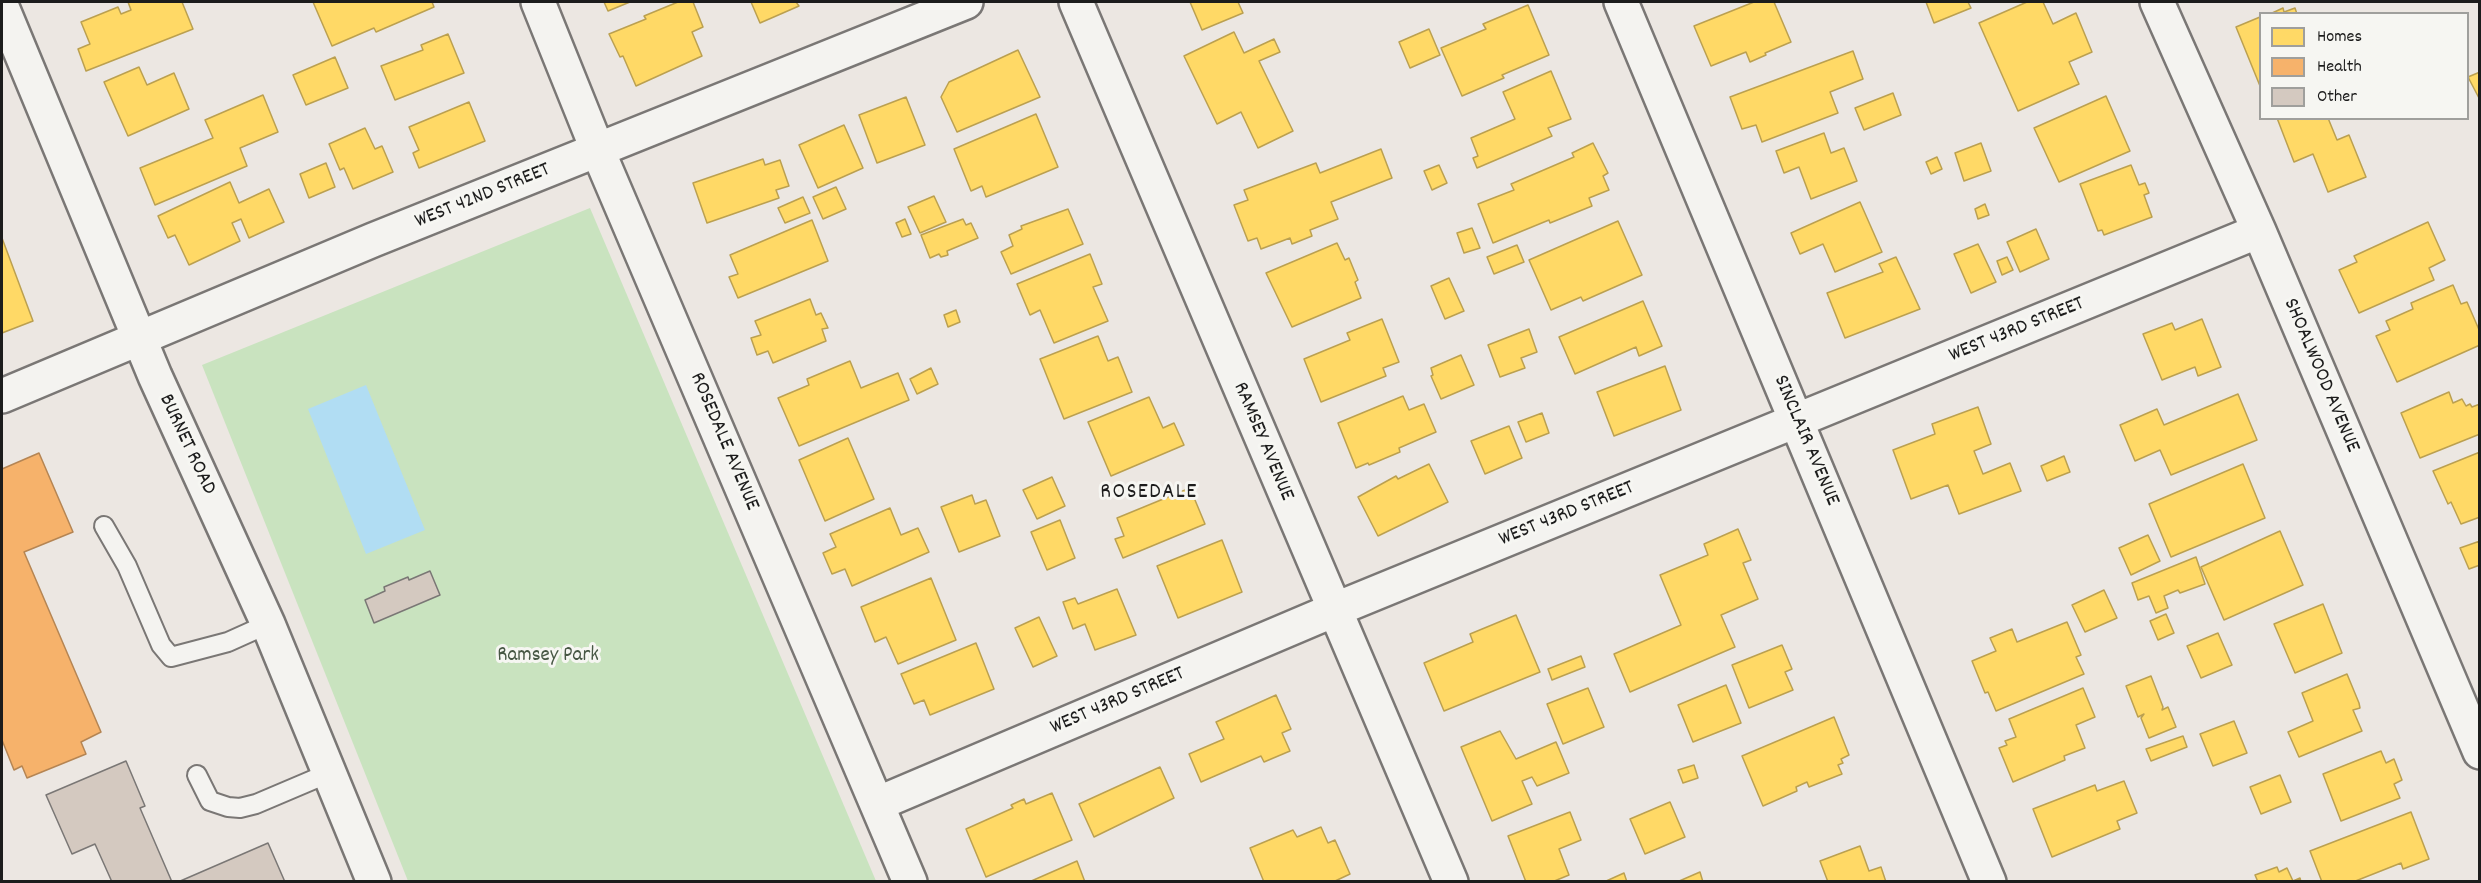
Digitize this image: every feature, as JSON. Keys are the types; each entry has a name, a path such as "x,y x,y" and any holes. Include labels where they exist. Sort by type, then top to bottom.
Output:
{"street":[{"name":"ROSEDALE AVENUE","path":"538,2 598,151 910,882"},
{"name":"WEST 42ND STREET","path":"2,396 373,240 966,2"},
{"name":"RAMSEY AVENUE","path":"1076,2 1451,882"},
{"name":"SINCLAIR AVENUE","path":"1621,2 1989,882"},
{"name":"SHOALWOOD AVENUE","path":"2157,2 2259,231 2480,753"},
{"name":"BURNET ROAD","path":"2,7 155,376 268,624 374,882"},
{"name":"WEST 43RD STREET","path":"877,804 1334,610 2259,231"}],"lane":[{"path":"104,526 128,566 161,645 171,657 228,642 268,624"},
{"path":"197,775 210,801 240,808 256,804 329,773"}],"green space":[{"name":"Ramsey Park","path":"590,208 876,881 408,881 202,365"}],"water":[{"path":"366,385 425,530 366,554 308,409"}],"building: Homes":[{"path":"128,2 182,2 193,29 86,71 78,49 90,44 81,22 118,7 121,14 131,10"},
{"path":"313,2 432,2 434,7 376,32 374,28 332,46"},
{"path":"604,2 630,2 608,11"},
{"path":"678,2 693,2 703,27 692,32 702,56 636,86 623,56 620,57 609,34 646,19 644,16"},
{"path":"751,2 796,2 799,6 760,23"},
{"path":"1190,2 1238,2 1243,13 1202,30"},
{"path":"1754,2 1774,2 1791,42 1750,62 1746,52 1711,66 1694,26"},
{"path":"1926,2 1968,2 1971,8 1934,23"},
{"path":"2027,2 2043,2 2053,24 2076,13 2092,52 2069,62 2079,84 2018,111 1979,23"},
{"path":"1528,5 1549,55 1502,75 1504,78 1462,96 1441,48 1486,29 1483,24"},
{"path":"2295,8 2296,12 2284,12"},
{"path":"2259,17 2259,84 2236,27"},
{"path":"1429,29 1440,55 1410,68 1399,42"},
{"path":"1234,32 1244,53 1274,39 1280,52 1259,61 1293,131 1258,148 1241,112 1217,124 1184,56"},
{"path":"448,34 464,73 395,100 381,66 423,50 421,45"},
{"path":"1018,50 1040,97 957,132 941,97 949,82"},
{"path":"1853,51 1863,79 1830,92 1838,113 1762,142 1756,125 1742,129 1730,97"},
{"path":"335,57 348,88 306,105 293,75"},
{"path":"139,67 147,85 174,73 189,109 128,136 104,82"},
{"path":"1551,71 1571,119 1548,128 1552,136 1477,168 1473,158 1478,156 1471,138 1515,119 1503,92"},
{"path":"2480,72 2480,100 2469,79 2469,77"},
{"path":"1893,93 1901,115 1864,130 1855,108"},
{"path":"263,95 278,132 240,148 247,166 155,205 140,168 213,138 205,120"},
{"path":"2106,96 2130,151 2059,182 2034,128"},
{"path":"906,97 925,145 877,163 859,115"},
{"path":"469,102 485,141 419,168 413,153 419,150 409,127"},
{"path":"1036,114 1058,167 986,197 982,186 971,191 954,149"},
{"path":"2278,120 2329,120 2337,140 2349,135 2366,177 2328,192 2313,154 2294,162"},
{"path":"844,125 863,168 818,188 799,145"},
{"path":"365,128 375,149 382,146 393,172 353,189 344,168 340,170 329,144"},
{"path":"1824,133 1831,153 1844,148 1857,181 1811,199 1799,167 1784,173 1776,151"},
{"path":"1593,143 1608,173 1603,176 1609,190 1589,198 1592,206 1550,223 1549,220 1493,243 1478,204 1514,190 1511,184 1574,157 1572,153"},
{"path":"1981,143 1991,171 1964,181 1955,153"},
{"path":"1381,149 1392,178 1331,202 1338,219 1310,230 1312,236 1292,244 1290,238 1261,249 1257,238 1248,241 1234,205 1248,200 1244,190 1316,163 1320,173"},
{"path":"1937,157 1942,169 1931,174 1926,162"},
{"path":"763,159 765,165 780,160 789,186 776,190 779,198 707,223 693,183"},
{"path":"326,163 335,187 309,198 300,174"},
{"path":"1439,165 1447,183 1432,190 1424,171"},
{"path":"2131,165 2139,185 2145,183 2149,193 2144,195 2152,217 2104,235 2102,230 2098,231 2080,184"},
{"path":"230,182 239,203 269,189 284,222 249,238 241,219 232,223 240,241 189,265 175,235 168,238 158,216"},
{"path":"836,187 846,209 823,219 813,197"},
{"path":"934,196 946,222 920,233 908,207"},
{"path":"803,197 810,213 785,223 778,208"},
{"path":"1860,202 1882,252 1835,272 1823,244 1800,254 1791,233"},
{"path":"1985,204 1989,215 1978,219 1975,209"},
{"path":"1068,209 1083,244 1011,274 1001,252 1013,246 1009,235 1022,229 1021,226"},
{"path":"905,219 911,234 902,237 896,223"},
{"path":"963,219 966,225 971,223 978,238 947,251 948,255 941,257 939,254 930,258 921,235"},
{"path":"812,220 828,261 738,298 729,277 738,274 730,255"},
{"path":"1618,221 1642,275 1583,301 1581,297 1551,310 1529,260"},
{"path":"2428,222 2445,260 2429,268 2434,280 2359,313 2339,270 2357,262 2354,256"},
{"path":"1472,228 1480,248 1464,253 1457,233"},
{"path":"2036,229 2049,259 2020,272 2007,242"},
{"path":"2,238 33,321 2,333"},
{"path":"1337,243 1345,260 1349,258 1358,280 1355,282 1361,298 1292,327 1266,273"},
{"path":"1978,244 1996,282 1971,293 1954,254"},
{"path":"1517,245 1524,262 1494,274 1487,257"},
{"path":"1090,254 1102,284 1093,287 1108,321 1054,343 1040,310 1030,315 1017,284"},
{"path":"1896,257 1920,309 1845,338 1827,293 1883,272 1879,264"},
{"path":"2007,257 2013,270 2002,275 1997,261"},
{"path":"1449,278 1464,311 1445,319 1431,286"},
{"path":"2453,285 2461,304 2467,302 2480,332 2480,345 2397,382 2376,336 2390,330 2386,321 2413,309 2411,303"},
{"path":"810,299 816,315 821,313 828,328 822,329 826,341 773,363 768,351 757,355 751,338 761,335 755,321"},
{"path":"1643,301 1662,346 1639,356 1636,347 1575,374 1559,337"},
{"path":"956,310 960,322 948,327 944,315"},
{"path":"1382,319 1399,362 1383,368 1386,376 1321,402 1304,359 1350,340 1347,333"},
{"path":"2202,319 2221,367 2198,376 2195,367 2162,380 2143,334 2172,323 2175,330"},
{"path":"1529,329 1537,352 1521,358 1525,368 1500,377 1488,345"},
{"path":"1098,336 1108,361 1118,357 1132,392 1064,419 1040,359"},
{"path":"1461,355 1474,385 1441,399 1431,376 1433,375 1431,368"},
{"path":"850,361 861,388 898,373 909,400 799,446 778,398 809,385 807,379"},
{"path":"1665,366 1681,410 1614,436 1597,392"},
{"path":"931,368 938,384 917,394 910,379"},
{"path":"2449,392 2453,403 2462,399 2466,406 2470,404 2472,407 2480,404 2480,434 2420,458 2401,413"},
{"path":"2238,394 2257,440 2171,475 2160,450 2135,461 2120,425 2157,409 2164,425"},
{"path":"1403,396 1409,410 1424,404 1436,432 1399,448 1400,452 1356,468 1338,423"},
{"path":"1149,397 1163,428 1174,423 1184,445 1111,476 1088,422"},
{"path":"1978,407 1991,444 1974,451 1983,474 2010,463 2021,491 1959,514 1948,485 1911,499 1893,450 1935,434 1932,424"},
{"path":"1542,413 1549,433 1526,442 1518,422"},
{"path":"1509,426 1522,458 1485,474 1471,441"},
{"path":"848,438 874,499 825,521 799,460"},
{"path":"2480,452 2480,517 2461,524 2451,502 2448,504 2433,471"},
{"path":"2064,456 2070,472 2047,481 2041,466"},
{"path":"1429,464 1448,502 1378,536 1358,497 1396,476 1398,479"},
{"path":"2243,464 2265,518 2171,557 2149,504"},
{"path":"1052,477 1065,506 1037,519 1023,490"},
{"path":"1190,488 1205,524 1123,558 1115,539 1124,536 1117,518"},
{"path":"972,495 975,504 986,500 1000,536 959,552 941,507"},
{"path":"890,508 901,535 918,528 929,552 852,586 845,569 832,574 823,553 836,547 830,534"},
{"path":"1060,520 1075,558 1047,570 1031,532"},
{"path":"1738,529 1751,560 1743,563 1758,599 1721,615 1735,647 1630,692 1614,654 1681,625 1660,575 1708,555 1704,544"},
{"path":"2280,531 2303,585 2224,620 2201,567"},
{"path":"2148,535 2160,561 2131,575 2119,548"},
{"path":"1222,540 1242,592 1178,618 1157,566"},
{"path":"2480,541 2480,565 2469,569 2460,548"},
{"path":"2196,557 2205,584 2180,593 2178,590 2164,596 2168,608 2156,613 2149,596 2138,600 2132,583"},
{"path":"931,578 956,640 898,664 886,637 875,642 861,607"},
{"path":"1117,589 1136,635 1095,650 1085,624 1073,629 1063,602 1075,598 1078,604"},
{"path":"2104,590 2117,618 2085,632 2072,605"},
{"path":"2323,604 2342,653 2295,673 2274,624"},
{"path":"2166,614 2174,633 2158,640 2150,621"},
{"path":"1516,615 1540,672 1444,711 1424,663 1473,642 1470,634"},
{"path":"1039,617 1057,656 1033,667 1015,628"},
{"path":"2067,622 2081,655 2076,657 2084,674 1996,711 1988,692 1985,693 1972,661 1996,651 1990,638 2012,629 2017,642"},
{"path":"2218,633 2232,665 2201,678 2187,646"},
{"path":"976,643 994,689 930,715 924,700 914,704 901,674"},
{"path":"1782,645 1792,669 1785,672 1793,690 1749,708 1732,665"},
{"path":"1581,656 1585,667 1552,680 1548,669"},
{"path":"2347,674 2359,703 2360,708 2353,710 2362,731 2299,757 2288,732 2313,721 2302,693"},
{"path":"2151,676 2163,707 2162,710 2168,707 2176,727 2149,738 2141,718 2144,714 2138,717 2126,686"},
{"path":"1726,685 1741,723 1693,742 1678,705"},
{"path":"1588,688 1604,727 1563,744 1547,704"},
{"path":"2083,688 2095,717 2076,725 2085,748 2064,756 2065,760 2013,782 1999,748 2007,745 2005,741 2016,737 2009,719"},
{"path":"1276,695 1291,729 1282,733 1290,751 1264,762 1261,756 1201,782 1189,754 1224,739 1216,722"},
{"path":"1834,717 1849,755 1841,759 1843,763 1838,765 1842,774 1809,787 1807,782 1796,787 1797,791 1763,806 1742,756"},
{"path":"2234,721 2247,753 2213,766 2200,734"},
{"path":"1500,731 1516,759 1556,742 1569,773 1537,786 1532,777 1522,781 1532,804 1492,821 1461,747"},
{"path":"2183,736 2187,747 2151,761 2146,749"},
{"path":"2381,751 2386,763 2394,759 2402,780 2394,784 2400,798 2341,821 2323,774"},
{"path":"1694,765 1698,778 1683,783 1678,770"},
{"path":"1160,767 1174,798 1094,837 1079,804"},
{"path":"2280,775 2291,802 2261,814 2250,787"},
{"path":"2124,781 2137,813 2117,821 2120,829 2052,857 2033,809 2095,785 2097,791"},
{"path":"1052,793 1072,840 986,877 966,829 1013,808 1011,805 1024,799 1026,804"},
{"path":"1670,802 1685,837 1645,854 1630,819"},
{"path":"1570,812 1581,840 1559,849 1569,875 1552,882 1526,882 1508,836"},
{"path":"2411,812 2429,859 2403,869 2401,863 2353,882 2322,882 2310,851"},
{"path":"1321,827 1328,843 1335,840 1350,874 1333,882 1264,882 1250,848 1293,830 1297,837"},
{"path":"1860,846 1869,871 1881,867 1886,882 1828,882 1820,861"},
{"path":"1077,861 1085,882 1029,882"},
{"path":"2277,867 2279,872 2287,868 2293,881 2300,878 2301,882 2258,882 2255,875"},
{"path":"1700,872 1703,882 1677,882"},
{"path":"1624,873 1627,882 1604,882"}],"building: Health":[{"path":"39,453 73,532 24,552 101,732 81,742 86,754 27,778 22,766 14,770 2,740 2,469"}],"building: Other":[{"path":"430,571 440,595 374,623 365,600 385,591 384,587"},
{"path":"126,761 145,806 140,808 172,882 112,882 95,844 72,854 46,795"},
{"path":"268,843 285,882 178,882"}],"district":[{"name":"ROSEDALE","path":"1149,494"}]}
